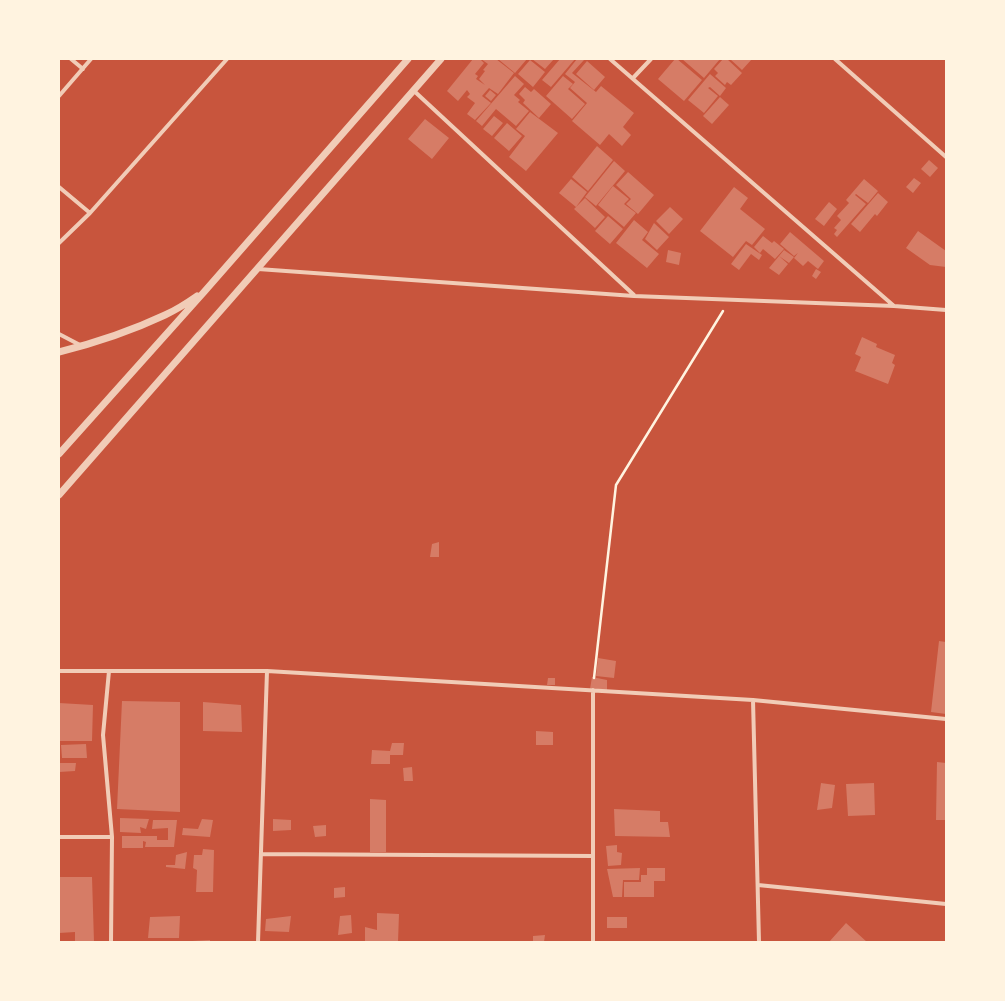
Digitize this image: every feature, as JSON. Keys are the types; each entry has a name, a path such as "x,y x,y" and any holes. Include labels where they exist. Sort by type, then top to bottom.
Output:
{"street":[{"path":"71,59 83,69"},
{"path":"59,96 91,59"},
{"path":"59,243 90,213 227,59"},
{"path":"59,454 204,292 408,59"},
{"path":"59,496 441,59"},
{"path":"610,59 894,306"},
{"path":"633,78 651,59"},
{"path":"835,59 946,157"},
{"path":"413,90 634,296"},
{"path":"59,187 90,213"},
{"path":"258,269 634,296 894,306 946,310"},
{"path":"59,352 126,332 166,314 204,292"},
{"path":"59,334 82,346"},
{"path":"258,942 267,670"},
{"path":"59,671 267,670 754,700 946,719"},
{"path":"109,671 103,735 112,837 111,942"},
{"path":"592,690 593,942"},
{"path":"754,700 759,942"},
{"path":"59,836 112,837"},
{"path":"261,854 593,856"},
{"path":"758,885 946,904"}],"path":[{"path":"592,690 616,485 731,299"}],"building":[{"path":"473,59 480,59 484,63 475,74 478,76 476,79 485,85 479,79 485,71 483,70 488,64 481,59 496,59 514,73 498,94 489,88 482,96 491,103 475,120 467,114 475,103 467,97 470,94 467,90 458,101 447,91"},
{"path":"498,59 527,59 515,73"},
{"path":"532,59 554,59 545,69"},
{"path":"560,59 575,59 551,87 542,80"},
{"path":"577,59 584,60 572,73 596,92 601,86 634,113 623,127 631,135 622,146 609,134 600,145 572,121 587,103 570,88 575,82 565,74"},
{"path":"675,59 677,59 702,80 684,101 658,79"},
{"path":"682,59 720,59 704,78"},
{"path":"723,59 727,59 742,73 731,85 727,82 725,85 715,76 718,73 714,69"},
{"path":"730,59 752,59 742,70"},
{"path":"530,60 545,72 533,87 518,74"},
{"path":"587,61 605,77 594,90 576,74"},
{"path":"710,74 726,88 720,96 710,87 708,88 718,96 704,113 688,100"},
{"path":"515,76 524,84 514,95 520,100 518,102 529,111 516,126 496,109 482,126 476,121"},
{"path":"563,76 573,84 568,89 585,104 572,119 546,96"},
{"path":"525,87 531,92 534,89 551,104 539,118 523,103 525,100 519,94"},
{"path":"490,90 496,95 491,101 485,96"},
{"path":"720,97 729,105 712,124 703,116"},
{"path":"530,112 558,133 526,171 509,157 525,136 516,129"},
{"path":"494,116 503,123 492,136 483,129"},
{"path":"425,119 449,138 432,159 408,139"},
{"path":"507,123 522,136 509,151 494,138"},
{"path":"597,146 613,160 588,191 572,177"},
{"path":"929,160 938,168 930,177 921,169"},
{"path":"614,161 625,171 596,206 585,197"},
{"path":"628,172 654,195 638,214 626,204 631,199 616,185"},
{"path":"914,178 921,183 913,193 906,187"},
{"path":"571,179 587,192 576,207 559,193"},
{"path":"864,179 878,191 868,203 856,194 855,195 866,204 837,237 834,234 837,230 834,228 841,220 837,216 849,203 846,200"},
{"path":"613,186 629,199 624,204 636,213 624,227 598,205"},
{"path":"734,187 748,198 740,209 765,229 752,245 746,241 733,257 700,231"},
{"path":"878,193 888,202 877,216 875,214 860,232 851,224"},
{"path":"585,198 605,217 595,228 574,209"},
{"path":"829,202 837,209 824,226 815,219"},
{"path":"670,207 683,219 669,234 656,221"},
{"path":"608,216 623,229 610,244 595,231"},
{"path":"634,220 648,232 642,240 659,254 647,268 616,243"},
{"path":"654,223 669,237 657,250 645,239"},
{"path":"918,231 946,251 946,267 930,265 906,248"},
{"path":"790,232 824,261 818,269 808,261 803,266 794,258 798,253 794,256 780,244"},
{"path":"763,236 772,243 774,241 784,249 775,259 763,249 760,253 754,247"},
{"path":"746,244 762,255 759,260 751,254 739,270 731,264"},
{"path":"668,250 681,253 679,265 666,262"},
{"path":"784,250 794,257 789,263 779,256"},
{"path":"779,256 788,264 779,275 769,268"},
{"path":"816,269 821,272 816,279 812,276"},
{"path":"862,337 877,344 876,347 895,355 892,363 895,365 888,384 855,371 861,357 855,354"},
{"path":"439,542 439,557 430,557 432,544"},
{"path":"939,641 946,642 946,714 931,712"},
{"path":"598,658 616,661 614,678 596,676"},
{"path":"592,677 607,680 607,691 590,689"},
{"path":"548,678 555,678 555,685 547,685"},
{"path":"122,701 180,702 180,812 117,809"},
{"path":"203,702 241,705 242,732 203,731"},
{"path":"59,703 93,705 92,741 59,741"},
{"path":"536,731 553,732 553,745 536,745"},
{"path":"392,743 404,743 403,755 390,755 390,764 371,764 372,750 390,751"},
{"path":"86,744 87,758 62,758 61,745"},
{"path":"937,762 946,763 946,820 936,820"},
{"path":"59,763 76,763 75,771 59,772"},
{"path":"412,767 413,781 404,781 403,768"},
{"path":"821,783 835,785 832,808 817,810"},
{"path":"874,783 875,815 848,816 846,784"},
{"path":"370,799 386,800 386,852 370,852"},
{"path":"614,809 660,811 660,822 668,822 670,837 615,836"},
{"path":"120,818 149,819 146,829 140,827 141,833 120,832"},
{"path":"202,819 213,820 210,837 182,835 183,828 198,829"},
{"path":"273,819 291,820 291,830 273,831"},
{"path":"153,820 177,820 174,847 145,847 146,842 143,841 143,848 122,848 122,836 157,836 157,840 168,840 168,828 152,829"},
{"path":"326,825 326,836 315,837 313,826"},
{"path":"617,845 617,852 622,853 621,865 608,866 606,846"},
{"path":"203,849 214,850 213,892 196,892 197,870 193,868 194,855 202,855"},
{"path":"187,852 185,869 166,867 166,865 175,865 176,855"},
{"path":"640,868 639,880 623,880 622,897 613,897 607,869"},
{"path":"647,868 665,868 665,881 654,881 654,897 624,897 624,882 641,882 641,875 647,875"},
{"path":"59,877 92,877 94,942 75,942 75,932 59,933"},
{"path":"345,887 345,897 334,898 334,888"},
{"path":"377,913 399,914 398,942 365,942 365,927 377,930"},
{"path":"351,915 352,933 338,935 340,916"},
{"path":"180,916 179,938 148,938 150,917"},
{"path":"291,916 289,932 265,931 266,919"},
{"path":"607,917 627,917 627,928 607,928"},
{"path":"846,923 867,942 829,942"},
{"path":"545,935 544,942 533,942 533,936"},
{"path":"210,940 210,942 192,942 192,941"}]}
